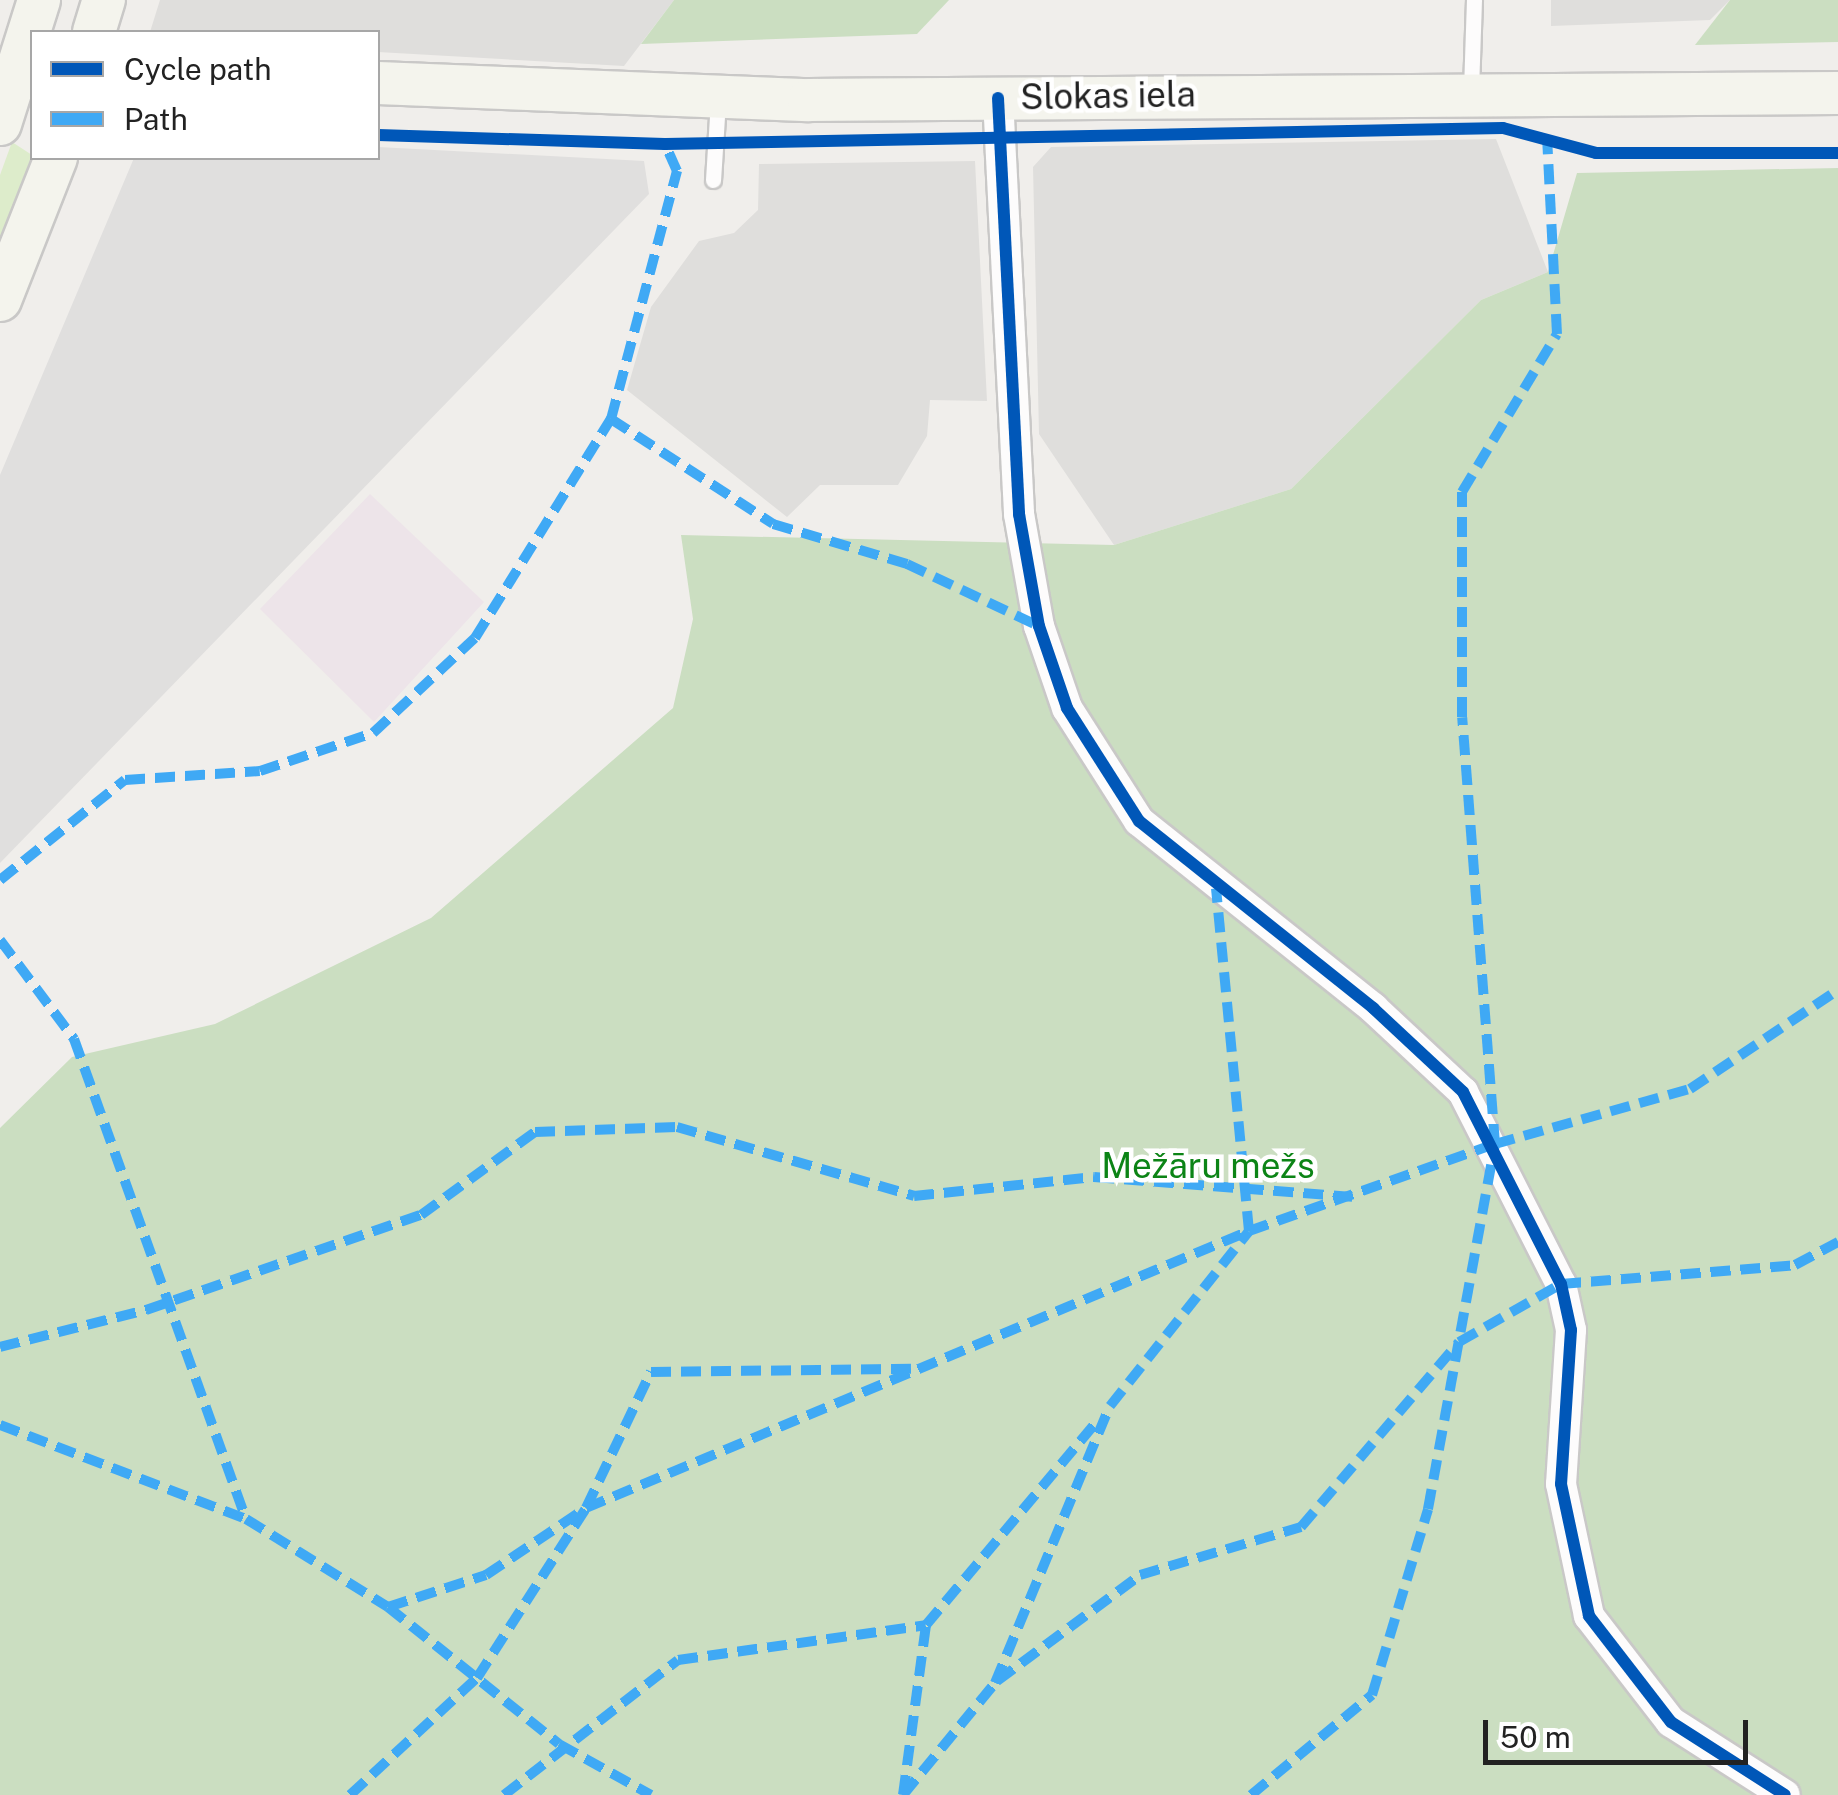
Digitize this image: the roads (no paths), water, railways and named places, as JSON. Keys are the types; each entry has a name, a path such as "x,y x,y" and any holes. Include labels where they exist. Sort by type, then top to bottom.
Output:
{"main road":[{"path":"0,124 39,0"},
{"path":"95,30 104,0"},
{"name":"Slokas iela","path":"380,83 719,96 998,98 1471,90 1838,92"},
{"path":"0,300 55,160"}],"street":[{"path":"998,98 1018,514 1038,626 1067,708 1139,820 1373,1008 1462,1092 1561,1284 1571,1330 1561,1484 1589,1616 1671,1722 1785,1795"}],"lane":[{"path":"1471,90 1474,0"},
{"path":"713,180 719,96"}],"park label":[{"name":"Mežāru mežs","path":"1208,1166"}]}
